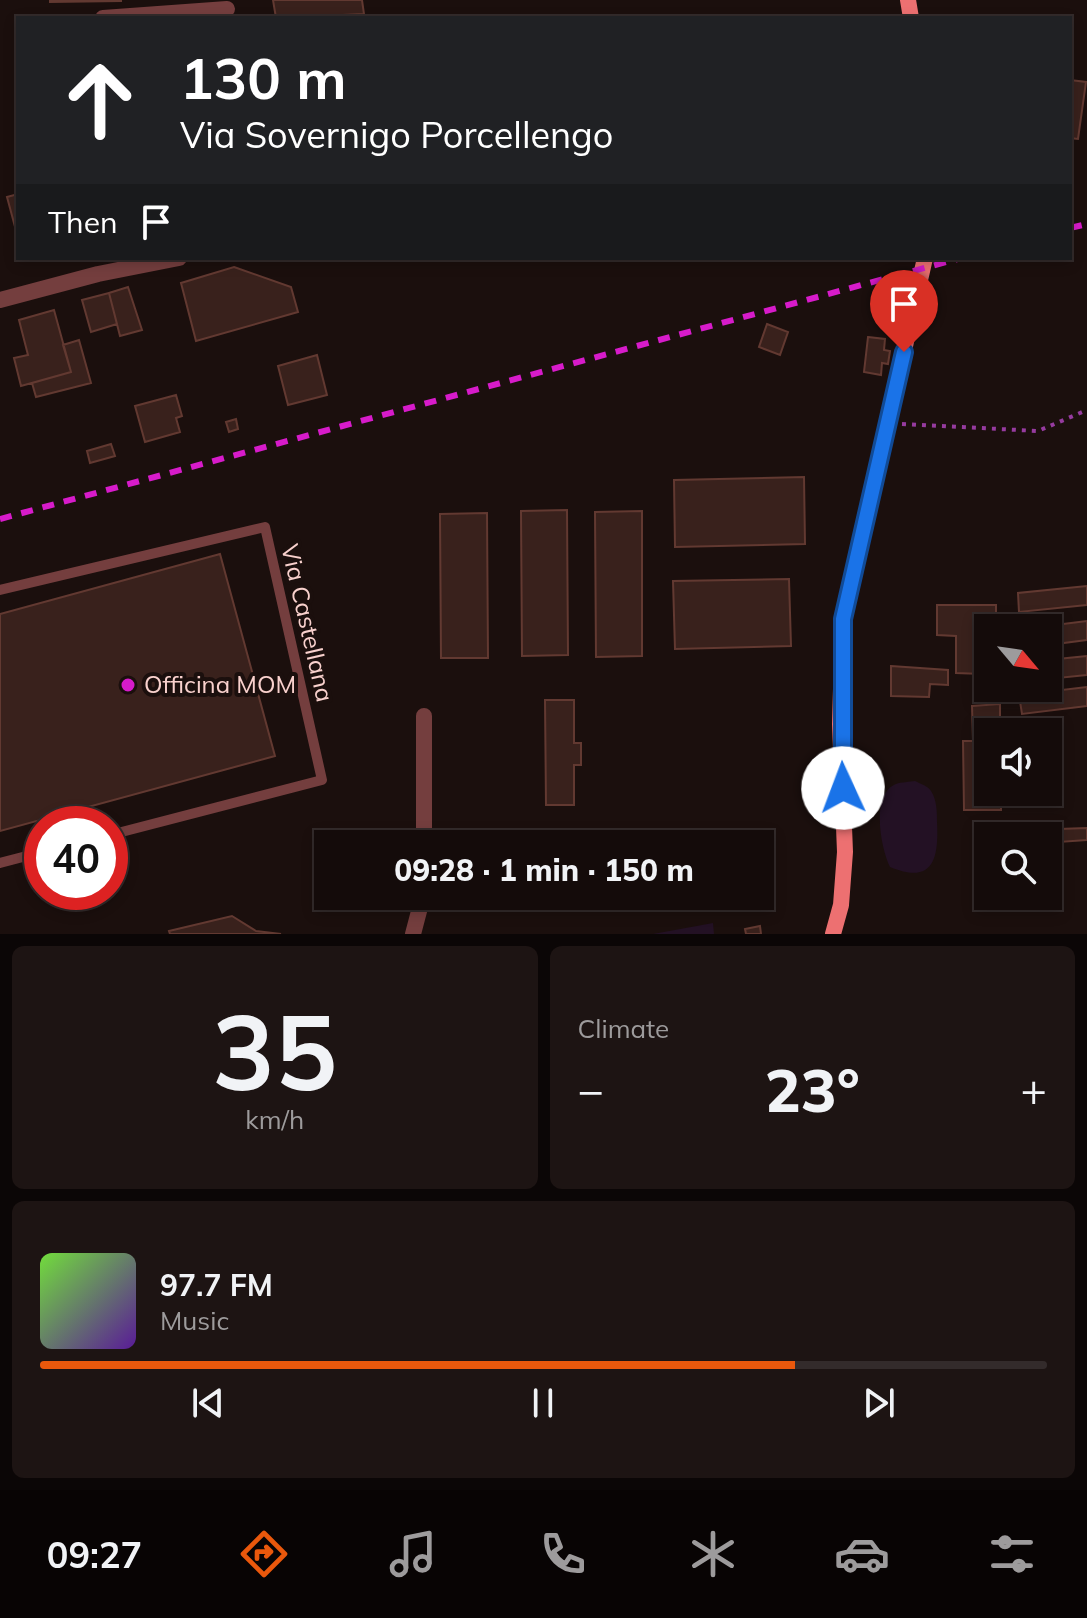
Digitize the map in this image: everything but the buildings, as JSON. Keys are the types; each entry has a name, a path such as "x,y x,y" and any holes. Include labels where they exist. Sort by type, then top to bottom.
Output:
{"street":[{"path":"131,16 227,9"},
{"path":"0,300 98,274 169,260"},
{"path":"833,934 841,905 845,852 840,724 843,619 874,471 889,423 925,260"},
{"path":"424,716 424,830"},
{"path":"413,934 419,910"}],"lane":[{"name":"Via Castellana","path":"0,590 265,527 322,780 128,830"},
{"path":"0,863 24,857"}],"path":[{"path":"889,423 1038,431 1087,410"}],"shaded area":[{"path":"915,781 928,788 937,810 934,857 930,865 916,873 890,867 883,848 880,822 880,810 888,790 898,783"},
{"path":"713,923 714,934 653,934"}],"railway":[{"path":"1072,228 1087,224"},
{"path":"0,519 954,260"}],"place":[{"name":"Officina MOM","path":"128,685"}],"route":[{"path":"843,788 840,724 843,619 874,471 889,423 904,352"}]}
